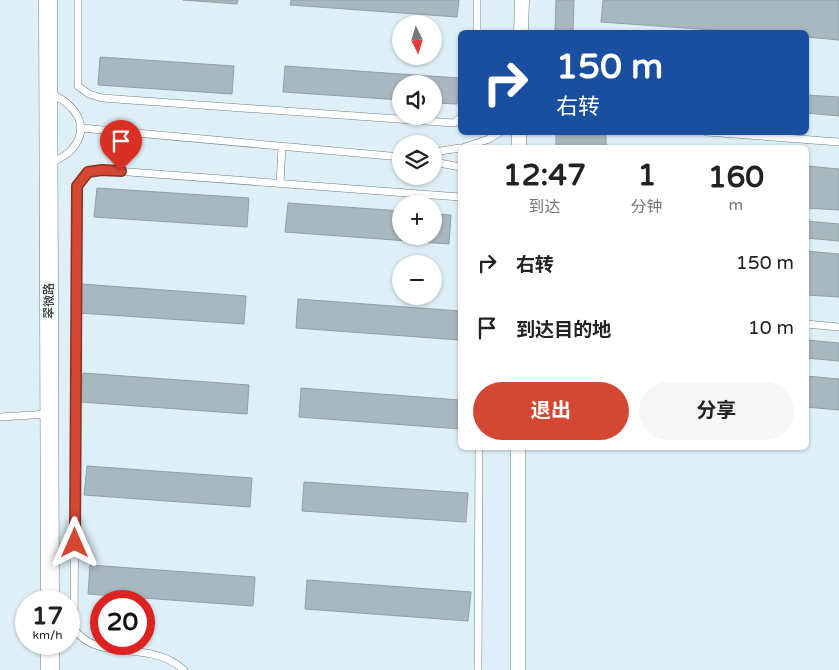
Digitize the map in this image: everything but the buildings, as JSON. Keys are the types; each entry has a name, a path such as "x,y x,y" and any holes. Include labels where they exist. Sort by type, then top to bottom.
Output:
{"street":[{"name":"翠微路","path":"48,0 50,590"},
{"path":"521,30 522,0"},
{"path":"518,450 518,670"},
{"path":"50,655 50,670"}],"lane":[{"path":"78,0 78,86 88,94 102,98 454,123 458,120"},
{"path":"477,0 477,30"},
{"path":"49,93 65,99 77,114 81,128 77,142 71,151 49,164"},
{"path":"81,128 392,155"},
{"path":"470,145 495,135"},
{"path":"747,135 839,142"},
{"path":"280,183 282,147"},
{"path":"442,151 458,148"},
{"path":"442,164 458,167"},
{"path":"184,670 164,656 139,650 105,649 83,640 74,629 77,186 88,172 102,170 458,197"},
{"path":"809,324 839,327"},
{"path":"0,417 49,414"},
{"path":"478,670 479,450"}],"route":[{"path":"75,543 77,186 88,172 102,170 121,171"}]}
